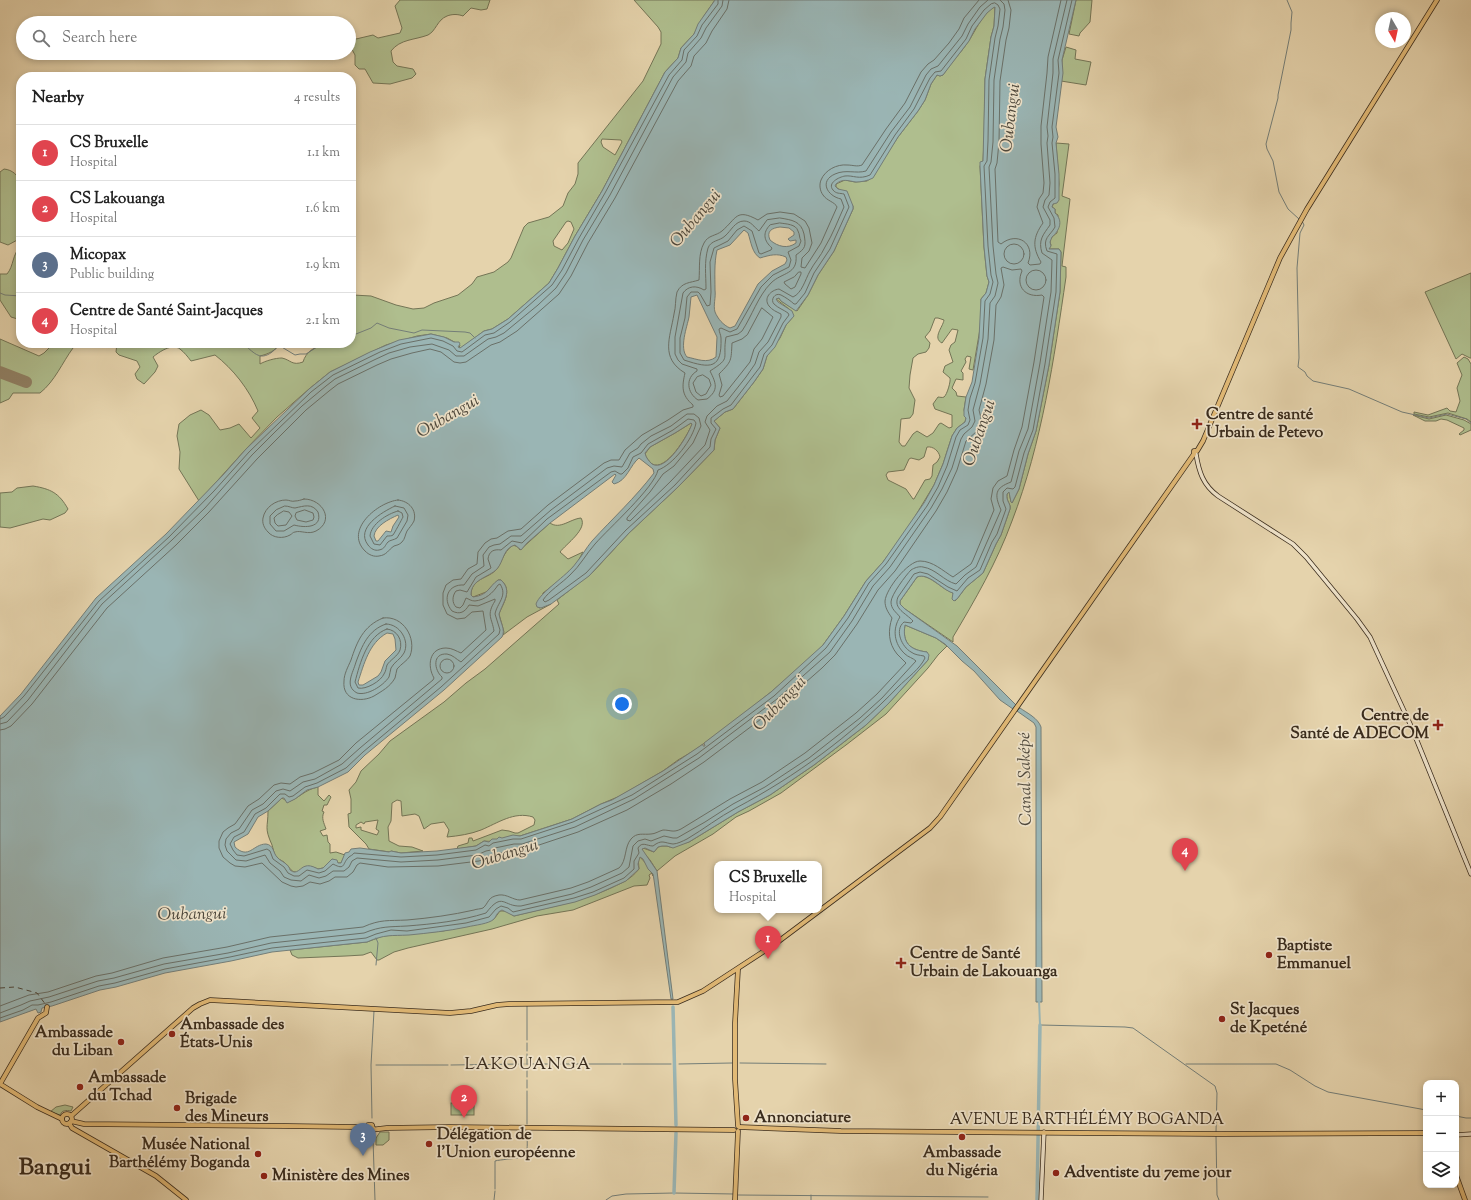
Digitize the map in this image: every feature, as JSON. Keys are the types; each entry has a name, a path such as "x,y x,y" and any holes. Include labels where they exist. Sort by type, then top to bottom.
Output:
{"main road":[{"path":"822,909 930,828 940,817 1195,453 1203,441 1288,242 1437,0"},
{"path":"1195,453 1205,485 1218,496 1293,544 1306,557 1370,637 1411,726 1471,874"},
{"path":"47,1007 46,1013 38,1018 0,1084 37,1107 62,1119 65,1123 193,1008 206,1001 268,1002 450,1013 509,1004 678,1002 693,996 738,968 775,944 816,913"},
{"path":"735,1198 736,982 738,968"},
{"path":"727,975 733,977 736,982"},
{"path":"62,1119 66,1114 70,1120 72,1128 162,1180 186,1200"},
{"name":"AVENUE BARTHÉLÉMY BOGANDA","path":"70,1120 84,1124 370,1128 748,1128 841,1131 1216,1134 1423,1133"},
{"path":"1041,1132 1041,1200"},
{"path":"1459,1135 1471,1134"},
{"path":"1459,1183 1465,1200"}],"green space":[{"path":"400,0 490,0 487,9 481,10 471,8 463,16 455,14 447,16 441,20 428,35 403,42 391,51 393,62 397,66 413,69 416,74 412,78 390,84 373,83 365,69 359,69 355,65 356,39 373,35 378,38 400,33 402,28 395,6"},
{"path":"634,0 715,0 694,34 681,48 678,58 665,72 602,191 549,283 508,319 492,329 484,331 461,348 459,348 460,345 447,338 431,334 417,336 386,345 330,372 277,417 199,501 179,469 180,452 177,436 179,424 190,415 201,410 209,415 220,430 239,424 251,438 260,428 252,418 258,411 240,380 215,355 191,361 178,348 276,348 272,352 260,356 260,364 270,360 282,358 294,363 299,363 303,362 306,355 315,348 356,348 356,295 371,296 396,305 413,309 424,308 458,295 472,284 477,277 494,272 511,258 524,227 528,223 549,217 563,206 568,193 575,184 578,174 578,163 643,81 661,44 661,32","holes":["602,139 621,140 622,142 615,155 603,147 601,142","566,222 571,222 574,229 568,243 562,250 554,246 553,241"]},
{"path":"1076,0 1092,0 1090,22 1079,36 1069,34"},
{"path":"995,7 994,26 985,79 983,161 980,166 984,247 989,282 986,293 981,299 981,323 973,370 969,369 971,357 967,356 965,359 966,362 961,371 963,373 963,380 956,379 952,388 956,392 957,396 966,397 964,410 966,418 965,422 957,428 952,436 943,464 934,485 908,528 883,562 866,581 844,616 823,645 812,657 771,692 695,750 620,796 572,819 520,836 493,841 484,841 476,846 457,849 458,846 468,843 469,838 472,838 473,841 502,830 518,833 534,825 535,820 533,817 526,816 513,817 464,835 447,837 449,830 444,822 431,824 424,829 419,816 415,814 402,816 401,801 397,800 392,803 391,821 388,827 389,841 399,846 412,847 423,851 401,853 369,849 349,827 348,814 351,813 351,799 349,790 356,782 361,771 390,741 444,702 485,669 559,604 557,600 593,572 629,533 678,487 714,450 715,440 720,428 714,421 725,412 733,409 754,382 763,369 767,356 792,318 789,309 776,299 779,298 781,301 797,311 834,251 853,209 853,206 836,187 836,184 845,180 855,182 867,181 874,176 898,137 925,100 931,84 937,75 943,75 965,46 983,17","holes":["935,318 944,320 938,335 939,341 942,343 952,329 958,330 955,342 951,345 949,350 953,362 945,366 943,372 950,378 947,391 944,397 938,397 933,404 935,409 952,415 952,427 949,428 941,423 933,433 927,437 917,431 913,434 905,446 902,446 899,442 901,419 910,418 913,414 915,400 909,388 913,358 918,354 926,352 929,348 930,343 925,337 930,331","927,447 935,449 940,457 933,465 932,476 930,479 925,480 913,499 906,489 888,480 886,475 888,472 904,470 909,459 911,458 919,460 924,457","378,820 376,829 379,831 377,835 361,830 361,827 356,828 356,825 361,822 364,824 365,822"]},
{"path":"1066,47 1076,50 1075,59 1091,62 1086,85 1061,81 1062,60"},
{"path":"1056,143 1069,144 1062,196 1070,199 1062,266 1066,267 1066,277 1046,400 1031,462 1012,521 993,566 953,637 953,642 905,609 900,604 900,601 917,577 921,576 930,579 944,589 953,593 955,601 966,587 983,573 1001,535 1010,509 1007,494 1009,492 1012,503 1019,489 1028,454 1036,431 1049,365 1060,292 1061,252 1059,249 1049,249 1051,239 1057,233 1058,215 1052,207 1058,192 1059,184"},
{"path":"4,169 10,170 16,175 16,241 8,245 0,242 0,172"},
{"path":"16,253 16,318 11,317 0,300 0,274 7,274"},
{"path":"1471,273 1471,358 1462,354 1456,359 1425,292"},
{"path":"0,339 16,346 16,348 21,348 39,356 49,348 73,348 54,377 40,393 13,393 9,399 0,403 0,377 24,386 29,380 0,368"},
{"path":"116,348 170,348 153,357 158,366 155,372 144,384 137,379 135,374 140,367 137,361 119,355 116,352"},
{"path":"1464,357 1468,359 1471,364 1471,422 1467,419 1448,413 1429,417 1414,414 1414,412 1428,415 1447,408 1450,411 1456,412 1460,401 1457,388 1462,375 1457,363"},
{"path":"1413,415 1429,419 1446,415 1464,420 1471,424 1471,430 1460,435 1459,434 1464,430 1464,428 1447,420 1441,419 1436,421 1425,421"},
{"path":"691,423 692,424 686,436 670,458 664,463 658,465 652,464 645,454 650,447"},
{"path":"33,486 50,490 58,495 68,509 65,513 50,520 43,519 10,528 0,527 0,493 12,492 17,488"},
{"path":"581,518 582,527 560,552 568,559 583,552 577,563 560,580 543,593 539,608 551,604 527,617 503,635 504,632 499,614 507,593 505,584 501,580 498,580 486,592 473,597 471,595 473,586 476,582 495,571 504,555 513,545 518,547 520,550 550,523 554,525 561,525"},
{"path":"905,625 936,638 947,646 886,714 781,793 736,817 713,834 675,856 657,871 642,851 643,848 654,852 658,847 670,847 689,842 738,812 770,795 814,765 866,725 888,704 928,660 927,652 912,647 906,641 904,631"},
{"path":"318,787 318,795 324,801 329,795 331,797 327,805 324,805 322,811 324,812 323,818 326,829 320,831 323,836 327,835 328,842 330,844 330,853 336,852 345,855 341,863 338,863 332,859 323,868 318,869 308,866 298,872 295,872 275,856 267,831 268,811 282,798 288,802 309,790"},
{"path":"638,856 652,873 649,875 650,878 647,885 634,886 573,910 537,916 492,929 408,948 394,952 379,960 377,960 371,952 363,955 298,958 292,955 290,950 367,942 383,936 443,931 486,922 494,919 500,911 506,911 514,916 575,901 619,884 636,873 639,869"},
{"path":"451,1103 474,1103 474,1115 451,1115"},
{"path":"65,1105 73,1107 71,1111 64,1111 60,1115 50,1112 56,1107"},
{"path":"380,1132 389,1132 389,1140 383,1145 376,1145 376,1138"}],"water":[{"name":"Oubangui","path":"715,0 1076,0 1062,60 1063,73 1056,127 1058,137 1056,143 1059,174 1059,200 1057,203 1053,204 1052,207 1055,209 1055,213 1058,216 1060,226 1052,237 1050,242 1051,246 1049,249 1059,249 1061,252 1060,292 1049,365 1036,431 1028,454 1019,489 1012,503 1009,492 1007,494 1010,509 1001,535 983,573 966,587 954,601 952,599 953,593 931,579 922,576 917,577 900,601 900,604 905,609 957,646 1016,705 1013,709 1000,700 974,671 945,644 936,638 905,625 904,631 906,641 912,647 927,652 929,655 928,660 888,704 866,725 814,765 770,795 738,812 689,842 673,848 667,846 658,847 654,852 645,848 642,849 657,871 673,999 671,999 653,874 640,857 638,864 639,869 626,881 575,902 514,916 502,910 492,921 453,930 388,936 367,942 272,952 165,973 100,990 42,1008 41,1012 38,1013 36,1009 0,1022 0,716 21,694 96,598 166,534 246,449 309,389 330,372 370,352 399,340 431,334 444,337 454,342 459,342 460,344 458,347 460,348 484,331 492,329 508,319 549,283 602,191 665,72 678,58 681,48 694,34 698,24","holes":["995,7 994,26 985,79 983,161 980,162 984,247 989,282 986,293 981,299 979,338 972,382 966,397 964,410 964,416 966,418 965,422 957,428 952,436 943,464 924,503 883,562 866,581 844,616 823,645 771,692 704,743 705,746 703,746 703,744 663,771 612,800 572,819 520,836 513,835 492,839 489,842 484,841 476,846 437,851 401,853 360,848 351,849 349,852 345,853 341,863 338,863 337,860 332,859 323,868 318,869 308,866 297,872 292,872 288,866 278,858 272,847 269,845 266,844 258,846 248,852 240,851 235,847 234,842 248,834 258,817 268,811 282,798 284,798 287,803 307,790 318,787 348,772 365,755 444,690 502,637 503,629 499,614 506,597 507,592 505,584 501,580 498,580 485,593 473,597 471,595 474,585 497,569 508,549 515,545 521,550 550,523 615,474 616,475 612,482 614,484 622,480 639,458 653,469 654,473 639,491 592,541 572,568 543,594 538,599 536,604 537,607 541,608 551,604 589,576 629,533 678,487 714,450 715,440 720,428 714,421 725,412 733,409 754,382 763,369 767,356 775,347 786,325 794,316 792,311 776,299 779,298 796,311 808,295 818,275 834,251 853,209 847,191 838,189 835,186 836,184 843,180 860,182 873,178 898,137 925,100 931,84 937,75 943,75 969,41 975,29 987,13","777,227 789,228 794,232 794,235 788,239 790,241 796,240 796,243 786,247 776,244 770,240 770,230","744,230 748,233 753,250 757,256 760,258 776,255 786,257 787,260 785,264 772,271 758,284 735,326 730,328 721,322 714,309 715,265 717,250 730,245","697,295 717,337 716,357 713,359 706,361 687,357 684,343 691,297","691,423 692,424 676,452 664,463 658,465 652,464 649,461 645,453 650,447","398,515 399,517 391,532 386,531 378,541 376,541 374,536 377,529 383,523","387,633 393,634 396,650 385,661 378,676 363,685 359,685 358,682 365,661 371,648"]},
{"path":"1020,708 1035,718 1041,727 1042,1002 1036,1002 1036,727 1034,723 1017,711"}],"waterway":[{"path":"1287,0 1292,12 1291,30 1278,98 1266,144 1273,161 1279,192 1288,209 1299,219"},
{"path":"1302,221 1304,225 1300,233 1297,268 1298,367 1313,381 1349,389 1402,412 1429,418 1447,414 1466,419 1471,423"},
{"path":"0,293 16,296"},
{"path":"356,334 371,328 377,323 389,328 414,333 422,330 465,332 470,333 475,338"},
{"path":"248,348 260,356 267,355 276,348"},
{"path":"283,348 295,355 306,354 315,348"},
{"path":"376,938 378,943 376,965"},
{"name":"Canal Saképé","path":"1039,1000 1040,1025"},
{"path":"527,1005 527,1040"},
{"path":"673,1007 676,1125"},
{"path":"372,1118 371,1065 374,1011"},
{"path":"1040,1025 1133,1028 1215,1086 1217,1093 1216,1132"},
{"path":"1037,1200 1040,1025"},
{"path":"527,1043 527,1051"},
{"path":"527,1054 527,1063"},
{"path":"679,1064 732,1063"},
{"path":"740,1063 826,1064"},
{"path":"451,1065 524,1064"},
{"path":"531,1064 621,1064"},
{"path":"623,1064 671,1064"},
{"path":"1186,1064 1276,1064 1290,1070 1315,1086 1328,1092 1423,1109"},
{"path":"376,1065 448,1065"},
{"path":"527,1069 527,1077"},
{"path":"527,1080 527,1088"},
{"path":"527,1091 527,1124"},
{"path":"1459,1117 1471,1118"},
{"path":"495,1189 495,1161 524,1155 527,1149 527,1131"},
{"path":"674,1193 676,1133"},
{"path":"374,1135 375,1200"},
{"path":"1216,1135 1217,1195 1219,1200"},
{"path":"494,1200 495,1191"},
{"path":"606,1200 612,1196 626,1194 734,1194"},
{"path":"737,1195 988,1197"},
{"path":"811,1195 811,1200"}],"ferry route":[{"path":"0,988 15,987 37,993 46,1005"}],"runway":[{"path":"0,372 26,382"}],"place":[{"name":"Centre de santé Urbain de Petevo","path":"1197,424"},
{"name":"Centre de Santé de ADECOM","path":"1438,725"},
{"name":"Centre de Santé Saint-Jacques","path":"1185,871"},
{"name":"Baptiste Emmanuel","path":"1269,955"},
{"name":"CS Bruxelle","path":"768,959"},
{"name":"Centre de Santé Urbain de Lakouanga","path":"901,963"},
{"name":"St Jacques de Kpeténé","path":"1222,1019"},
{"name":"Ambassade des États-Unis","path":"172,1034"},
{"name":"Ambassade du Liban","path":"121,1042"},
{"name":"Ambassade du Tchad","path":"80,1087"},
{"name":"Brigade des Mineurs","path":"177,1108"},
{"name":"CS Lakouanga","path":"464,1118"},
{"name":"Annonciature","path":"746,1118"},
{"name":"Ambassade du Nigéria","path":"962,1137"},
{"name":"Délégation de l’Union européenne","path":"429,1144"},
{"name":"Musée National Barthélémy Boganda","path":"258,1154"},
{"name":"Micopax","path":"363,1156"},
{"name":"Adventiste du 7eme jour","path":"1056,1173"},
{"name":"Ministère des Mines","path":"264,1176"}],"district":[{"name":"LAKOUANGA","path":"528,1065"},
{"name":"Bangui","path":"55,1168"}]}
